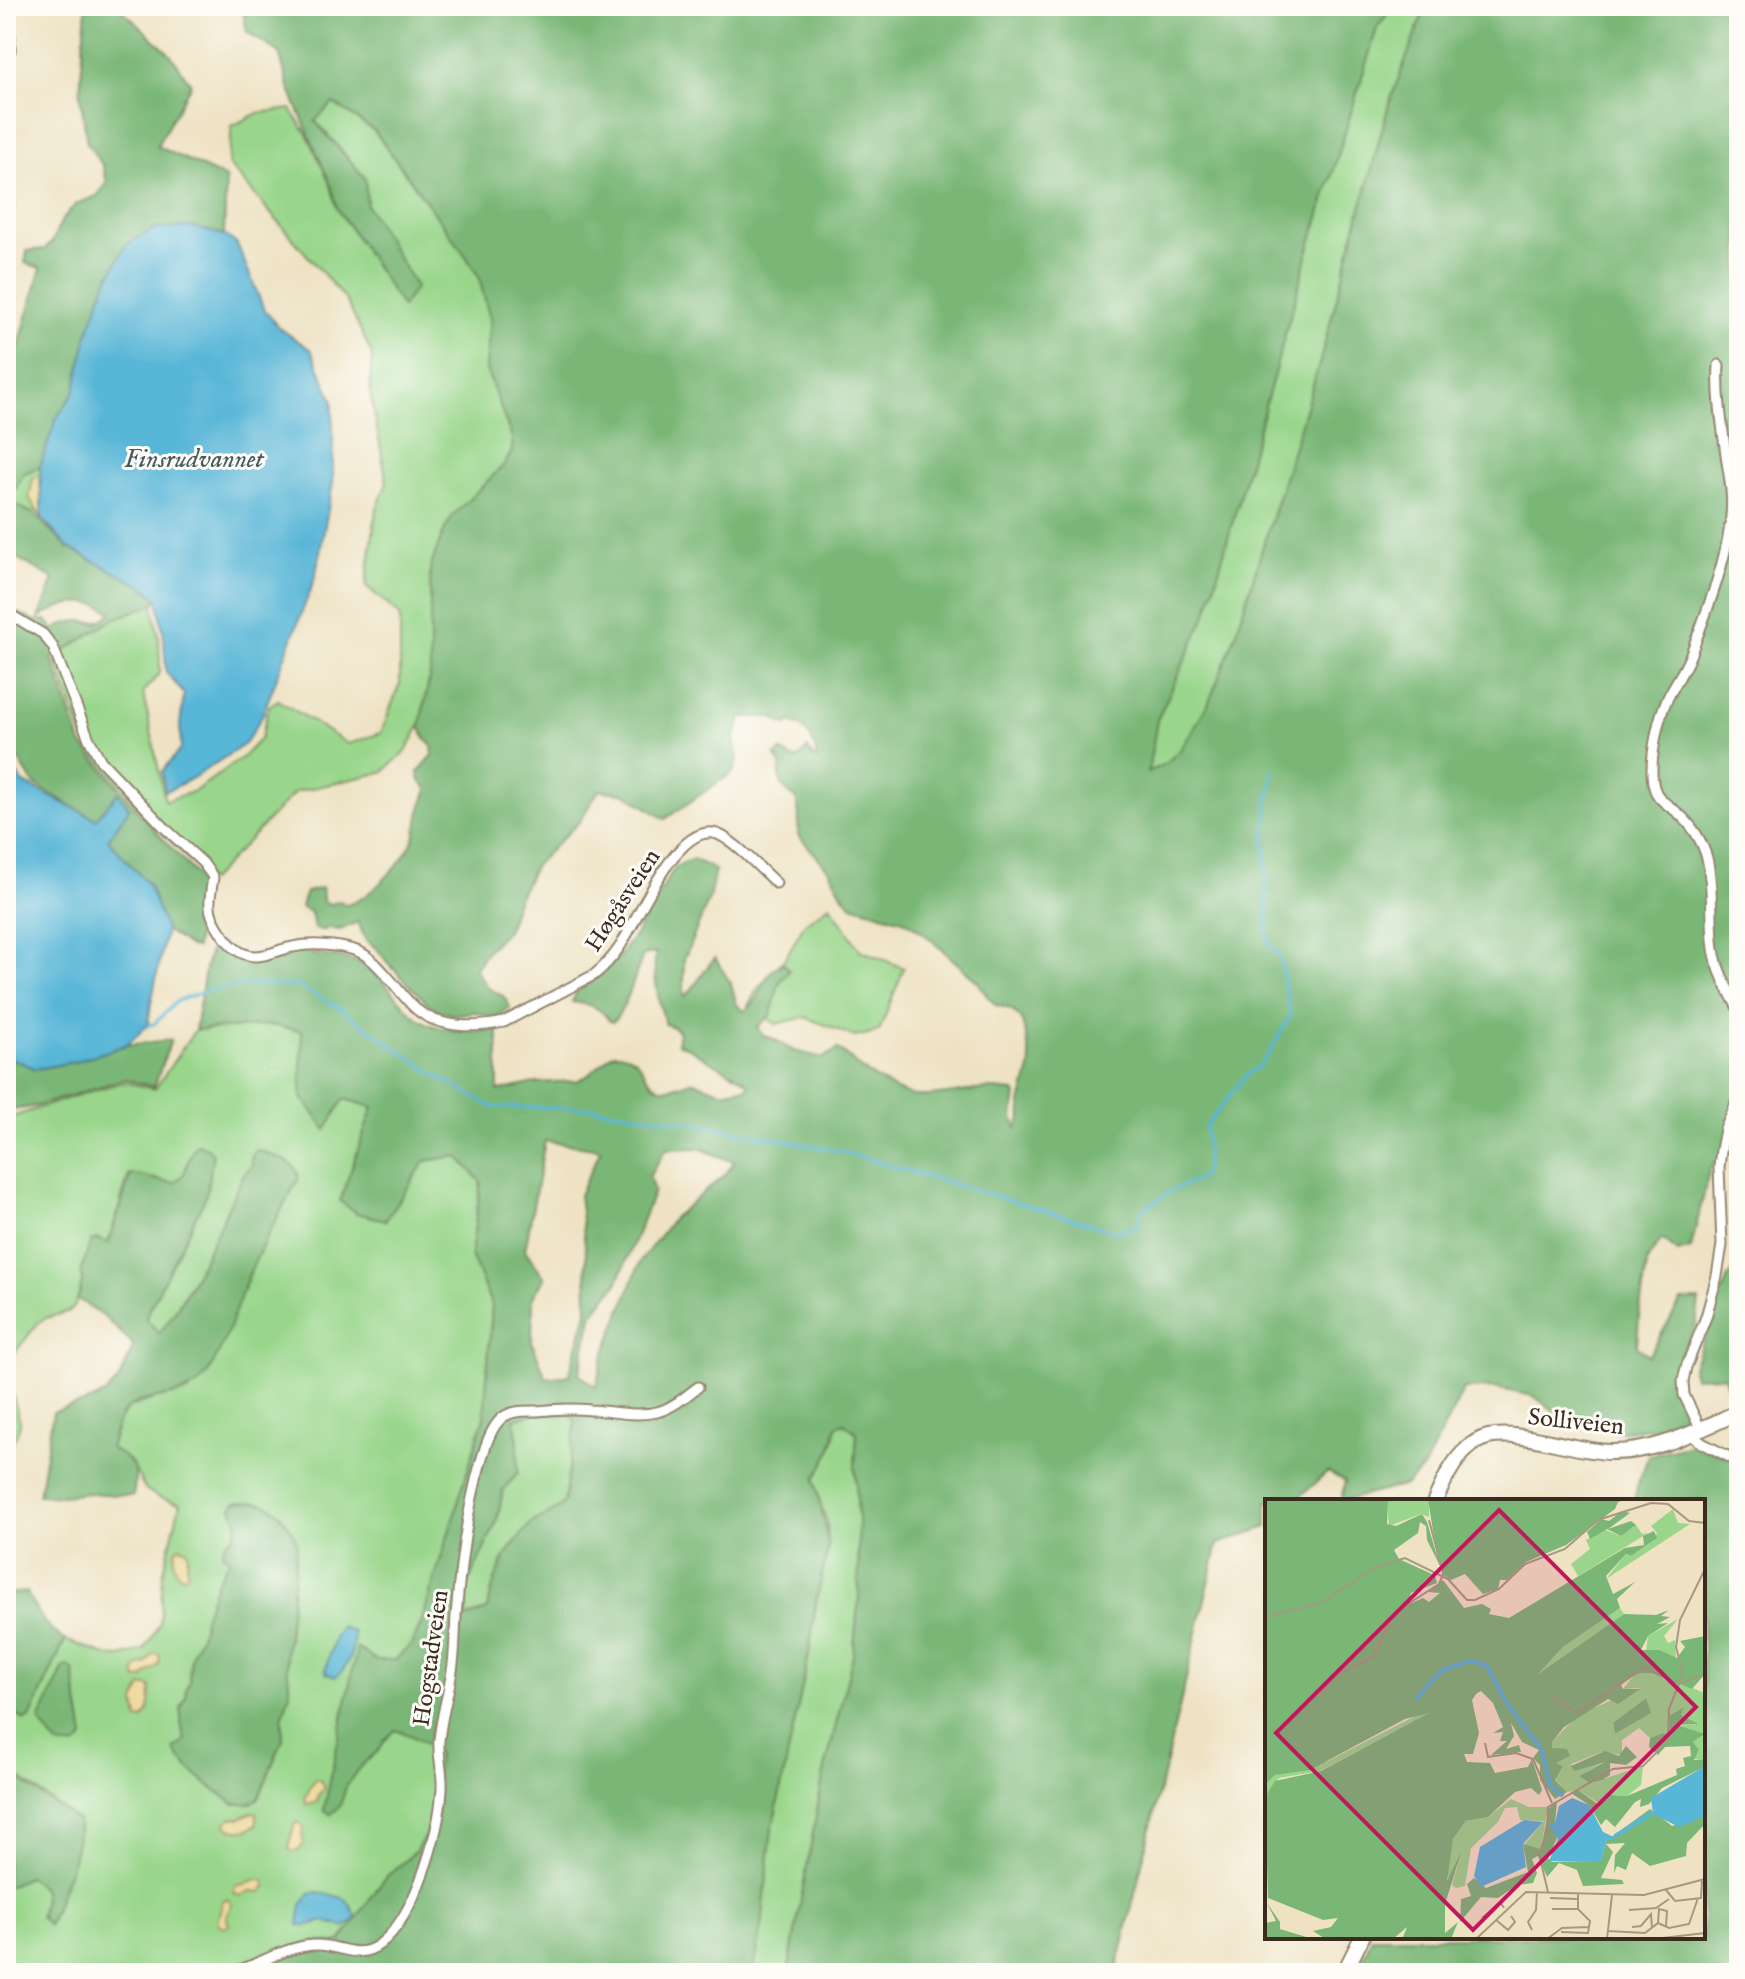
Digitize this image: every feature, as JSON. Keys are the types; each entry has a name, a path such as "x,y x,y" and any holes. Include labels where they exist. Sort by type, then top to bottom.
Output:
{"street":[{"path":"6,21 10,51"},
{"path":"6,155 11,173 6,239"},
{"path":"1719,365 1718,390 1732,514 1713,589 1689,659 1665,704 1656,737 1653,787 1657,795 1692,827 1704,848 1710,873 1714,951 1739,1010"},
{"name":"Høgåsveien","path":"6,612 43,634 53,647 89,739 101,761 203,863 213,877 209,908 227,942 241,953 259,956 294,947 318,945 352,949 377,964 415,1008 428,1017 469,1026 504,1022 594,975 605,965 675,853 698,836 710,833 728,839 776,883"},
{"path":"1739,1097 1725,1129 1721,1150 1722,1245 1717,1276 1683,1381 1684,1395 1702,1443 1739,1462"},
{"name":"Hogstadveien","path":"231,1973 306,1945 321,1945 352,1953 366,1951 379,1945 390,1934 410,1902 427,1862 439,1815 442,1785 439,1738 453,1665 456,1612 471,1496 486,1447 499,1420 513,1413 562,1408 626,1414 652,1413 671,1406 698,1387"},
{"name":"Solliveien","path":"1436,1499 1458,1459 1477,1441 1487,1437 1503,1436 1612,1452 1666,1444 1739,1412"},
{"path":"1344,1973 1361,1939"}],"green space":[{"path":"86,6 118,6 170,54 191,84 157,146 226,178 224,235 192,227 153,229 126,245 105,285 88,333 75,391 56,419 40,467 24,473 8,501 34,514 67,547 144,587 158,599 153,604 114,619 52,659 81,743 203,882 196,948 166,930 148,884 108,840 129,808 118,794 96,820 34,784 6,740 6,607 36,621 46,620 54,630 75,621 96,624 112,613 94,604 75,603 39,618 54,579 6,552 6,391 41,268 25,263 27,251 45,249 52,242 62,220 76,204 97,196 107,183 103,166 87,143 80,93"},
{"path":"242,6 1393,6 1377,28 1307,256 1207,613 1157,720 1148,772 1165,764 1190,735 1209,702 1236,634 1319,365 1389,104 1426,6 1739,6 1739,1154 1729,1150 1710,1168 1691,1248 1678,1252 1662,1239 1648,1259 1637,1347 1649,1355 1681,1301 1699,1300 1696,1325 1680,1362 1676,1389 1684,1408 1682,1420 1668,1426 1616,1432 1569,1423 1534,1396 1494,1388 1464,1389 1424,1467 1406,1485 1341,1499 1345,1481 1328,1472 1299,1499 1265,1499 1265,1528 1218,1544 1116,1973 788,1973 823,1777 853,1656 859,1597 855,1466 857,1433 844,1423 837,1426 830,1452 815,1479 829,1545 771,1835 762,1926 753,1973 214,1973 314,1942 341,1941 387,1876 415,1852 426,1834 438,1754 418,1739 395,1730 346,1787 340,1806 331,1814 324,1810 357,1648 376,1660 395,1660 412,1644 421,1624 484,1417 492,1306 471,1255 481,1182 458,1156 425,1161 386,1220 356,1213 340,1201 373,1107 344,1099 326,1130 301,1096 302,1031 271,1025 195,1030 212,945 217,943 250,957 276,960 306,943 313,955 352,960 369,969 413,1014 428,1024 457,1030 498,1029 498,1091 535,1083 577,1081 589,1075 613,1053 632,1057 649,1079 661,1088 692,1082 722,1091 747,1088 749,1084 739,1077 677,1043 679,1032 665,1024 660,1007 656,953 643,955 627,999 613,1022 593,1007 572,1002 576,993 611,966 635,935 675,867 693,859 715,870 709,899 684,959 684,997 715,958 731,984 737,1005 744,1011 755,1001 768,975 784,963 789,971 779,983 771,1015 758,1027 764,1036 794,1051 823,1058 838,1049 874,1077 911,1095 992,1089 1016,1093 1013,1118 1017,1128 1022,1117 1021,1103 1031,1065 1021,1018 1011,1009 996,1005 978,982 906,921 852,905 844,897 829,870 798,835 796,798 782,785 781,765 775,755 781,751 794,759 799,758 808,748 817,759 813,742 798,725 792,722 786,725 771,717 742,717 734,740 738,760 733,772 665,819 626,794 599,790 579,822 535,865 517,900 507,930 485,953 475,969 487,987 503,996 510,1007 495,1018 474,1012 454,1015 427,1003 365,939 358,922 341,930 328,927 325,930 314,929 311,912 301,906 306,892 321,888 324,903 340,901 346,905 356,901 386,877 404,856 415,836 427,788 420,781 418,772 433,755 432,746 420,726 430,675 430,568 453,515 505,464 512,451 512,438 486,369 490,319 479,277 375,131 333,103 315,121 365,178 367,206 416,287 402,307 337,208 332,188 289,88 279,53 247,32","holes":["545,1141 601,1149 579,1195 586,1253 587,1312 569,1375 546,1378 532,1342 533,1297 545,1278 525,1250","699,1148 734,1162 725,1175 674,1217 640,1262 603,1358 596,1387 579,1374 593,1313 617,1284 654,1191 649,1177 666,1149","532,1414 569,1414 576,1421 564,1502 530,1524 507,1553 494,1582 487,1610 466,1618 467,1586 497,1521 503,1490 518,1473 514,1419"]},
{"path":"1393,6 1426,6 1389,104 1319,365 1236,634 1209,702 1190,735 1165,764 1147,772 1157,720 1207,613 1307,256 1377,28"},
{"path":"333,103 374,131 479,277 490,319 486,369 512,438 512,451 505,464 453,515 430,568 430,675 420,726 407,750 383,772 295,792 210,881 142,811 88,747 56,661 70,624 114,619 153,604 159,639 160,673 143,692 165,801 195,791 243,757 261,738 269,706 278,700 348,744 381,733 400,683 400,615 366,586 376,511 387,482 370,392 372,354 346,300 228,164 232,126 258,113 291,109 308,136 332,188 337,208 402,307 416,287 367,206 365,178 315,120"},
{"path":"40,467 40,475 33,479 34,508 42,518 39,520 34,514 8,501 24,473"},
{"path":"830,905 860,950 904,968 879,1031 856,1037 805,1017 776,1024 748,1006 757,989 786,957 805,923"},
{"path":"271,1025 302,1031 301,1096 326,1129 344,1099 373,1107 386,1220 425,1161 457,1156 481,1181 471,1255 492,1306 484,1417 421,1624 412,1644 395,1660 376,1660 358,1648 331,1814 340,1806 346,1787 363,1764 395,1730 419,1740 438,1754 431,1814 426,1834 415,1852 387,1876 337,1944 314,1942 214,1973 6,1973 6,1887 28,1877 39,1885 43,1894 40,1916 49,1924 72,1861 78,1821 6,1767 6,1708 25,1720 30,1718 65,1640 108,1656 121,1657 144,1650 160,1623 163,1575 180,1504 145,1489 131,1462 110,1448 120,1418 129,1407 188,1392 216,1358 251,1270 299,1178 288,1162 277,1157 258,1150 251,1157 252,1165 243,1176 184,1296 160,1334 146,1316 204,1200 195,1146 185,1172 173,1183 129,1174 108,1243 97,1239 81,1270 82,1282 75,1306 70,1311 39,1322 9,1360 7,1372 20,1422 6,1453 6,1119 123,1082 155,1089 195,1030","holes":["234,1504 277,1512 292,1531 297,1545 286,1655 290,1693 282,1718 283,1735 260,1796 249,1804 235,1804 210,1787 179,1757 175,1748 185,1741 181,1708 186,1698 190,1663 217,1581 231,1559 238,1520 232,1508","67,1666 73,1670 84,1738 40,1721"]},
{"path":"171,1040 154,1087 124,1079 37,1106 6,1111 6,1056 36,1069 74,1062 126,1045"},
{"path":"197,1144 208,1148 213,1154 207,1191 146,1316 159,1333 194,1278 243,1176 252,1165 252,1154 257,1150 283,1160 294,1167 299,1178 256,1258 225,1339 205,1377 186,1391 140,1402 123,1413 110,1448 133,1467 133,1496 89,1493 39,1495 53,1412 100,1397 108,1391 120,1377 133,1347 103,1316 78,1299 81,1270 91,1241 97,1239 109,1243 131,1174 173,1183 182,1176"},
{"path":"1739,1267 1739,1372 1735,1403 1728,1407 1729,1392 1724,1376 1694,1377 1692,1369 1728,1277"},
{"path":"532,1414 569,1414 576,1421 564,1502 530,1524 507,1553 494,1582 488,1610 466,1618 467,1586 497,1521 503,1490 518,1473 514,1419"},
{"path":"844,1423 857,1432 855,1466 859,1597 853,1656 823,1777 788,1973 753,1973 762,1926 771,1835 828,1545 827,1521 818,1500 815,1479 830,1452 837,1426"},
{"path":"1690,1445 1739,1461 1739,1973 1356,1973 1371,1939 1705,1939 1705,1499 1634,1499 1649,1455"},
{"path":"237,1502 262,1503 276,1510 290,1527 297,1545 286,1655 290,1693 282,1718 283,1739 258,1799 249,1804 235,1804 218,1792 174,1750 185,1741 181,1708 186,1698 191,1656 217,1581 230,1559 223,1555 223,1549 236,1532 237,1522 232,1508"},
{"path":"27,1592 42,1619 65,1640 31,1716 25,1720 6,1708 6,1594"},
{"path":"64,1667 73,1670 84,1738 79,1744 69,1746 58,1745 39,1721"},
{"path":"6,1769 78,1821 73,1860 48,1925 40,1916 44,1898 39,1885 28,1877 6,1887 6,1825 12,1818 6,1810"}],"sand":[{"path":"40,475 42,518 29,498 33,479"},
{"path":"180,1546 187,1549 188,1554 188,1570 186,1575 181,1576 174,1560 176,1549"},
{"path":"155,1653 160,1656 157,1667 137,1680 137,1668 146,1664"},
{"path":"142,1686 151,1688 149,1709 142,1720 138,1719 135,1702"},
{"path":"316,1779 321,1781 324,1789 318,1795 317,1802 309,1805 305,1797"},
{"path":"257,1813 257,1824 254,1826 242,1830 227,1827 226,1823 231,1818"},
{"path":"297,1822 304,1827 304,1844 293,1852 289,1849 289,1843"},
{"path":"260,1879 266,1886 261,1892 252,1891 240,1896 233,1892 236,1885"},
{"path":"225,1899 232,1904 226,1915 229,1925 224,1927 217,1922"}],"water":[{"name":"Finsrudvannet","path":"192,227 224,235 237,244 263,307 278,327 311,350 333,400 333,483 315,578 262,716 245,744 193,778 165,792 162,771 181,749 184,694 166,672 158,599 144,587 67,547 42,518 40,467 56,419 75,391 88,333 105,285 126,245 153,229"},
{"path":"6,753 22,782 96,819 118,793 129,808 108,840 148,884 166,930 148,1025 126,1045 74,1062 36,1069 6,1056"},
{"path":"341,1626 353,1632 353,1644 347,1663 335,1677 326,1673 326,1668"},
{"path":"317,1892 347,1901 356,1919 345,1927 324,1921 299,1925 302,1905 310,1893"}],"waterway":[{"path":"148,1025 154,1024 177,1001 209,990 247,984 298,986 336,1006 432,1073 492,1107 594,1108 705,1125 840,1151 1114,1231 1138,1226 1141,1211 1174,1189 1200,1179 1206,1168 1206,1126 1246,1075 1268,1055 1290,1016 1280,956 1268,943 1265,837 1273,771"}]}
